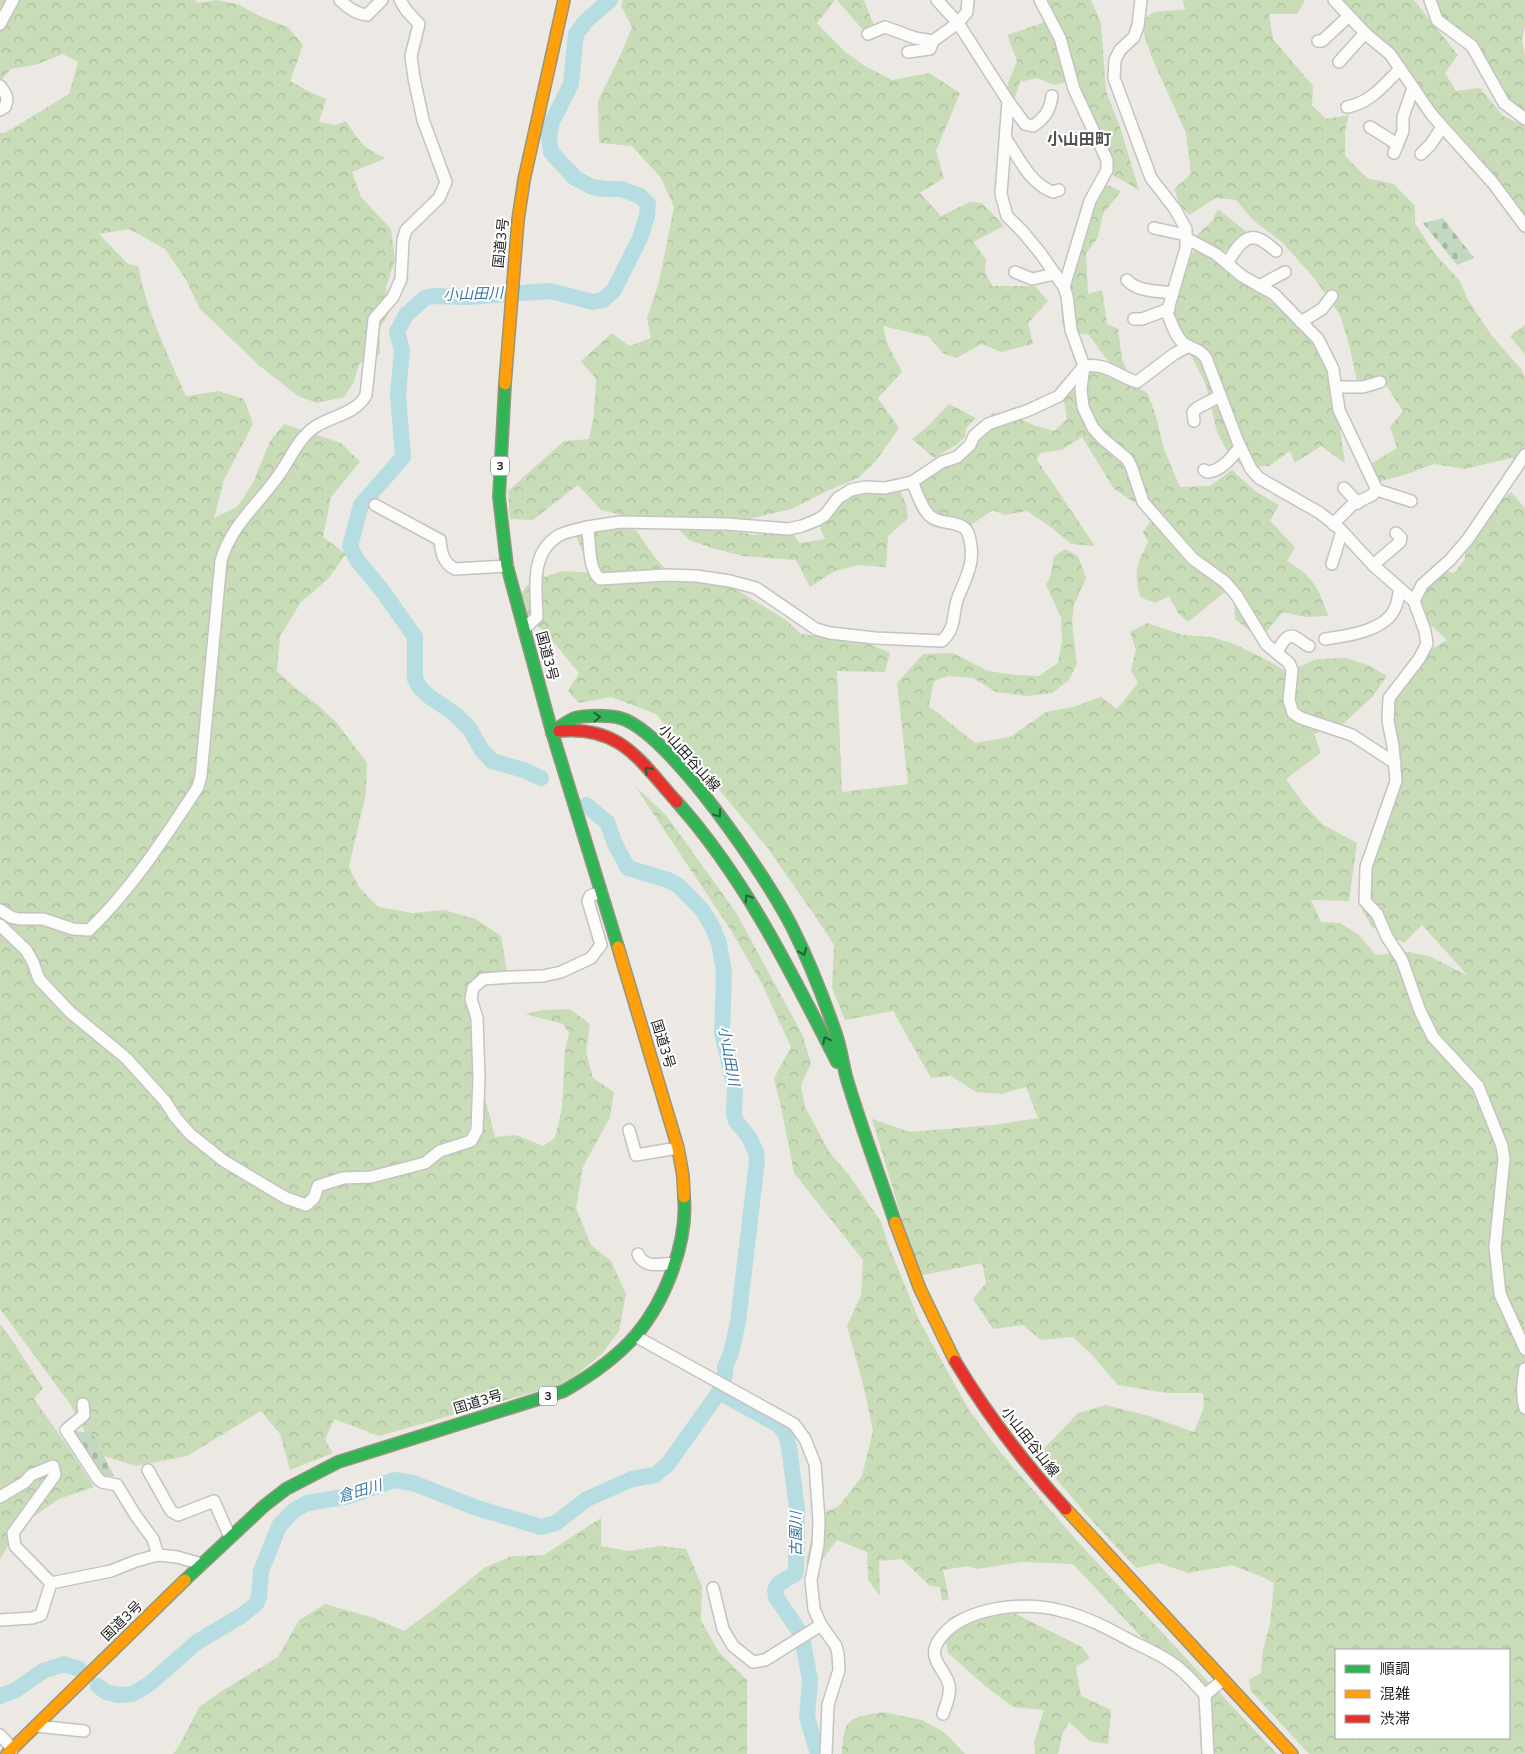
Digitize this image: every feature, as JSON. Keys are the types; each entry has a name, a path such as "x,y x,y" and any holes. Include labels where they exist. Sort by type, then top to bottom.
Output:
{"main road":[{"name":"国道3号","path":"10,1751 230,1537 286,1489 309,1476 347,1459 564,1390 590,1376 635,1336 659,1300 675,1263 682,1236 685,1205 683,1176 678,1148 552,732 507,566 498,497 513,272 524,180 564,0"},
{"name":"小山田谷山線","path":"552,732 575,718 603,716 620,718 634,724 646,732 693,782 740,843 764,878 793,928 837,1036 848,1084 920,1289 949,1351 968,1383 996,1426 1030,1470 1292,1754"},
{"name":"小山田谷山線","path":"552,732 577,729 607,735 623,744 673,796 712,845 751,902 794,977 848,1084"}],"street":[{"path":"0,24 13,0"},
{"path":"340,0 353,10 367,15 382,0"},
{"path":"0,910 19,919 44,919 73,929 89,930 110,909 136,877 198,787 201,775 221,561 224,548 234,530 277,477 303,438 315,427 355,407 363,400 366,395 374,319 393,297 401,279 403,240 406,230 439,198 446,182 423,120 414,78 411,56 419,24 406,10 400,0"},
{"path":"938,0 958,23 1025,124 1033,126 1042,120 1050,108 1052,96"},
{"path":"908,52 930,50 933,41 958,23 967,12 968,0"},
{"path":"1040,0 1060,38 1074,89 1107,160 1107,170 1090,201 1064,287"},
{"path":"1141,0 1138,26 1134,37 1120,50 1115,60 1114,78 1151,178 1175,209 1186,229 1186,248 1167,313 1177,335 1184,344 1201,352 1206,358 1240,446 1251,469 1259,478 1320,514 1337,528 1373,566 1414,601 1425,631 1427,644 1419,659 1389,698 1388,721 1396,781 1366,867 1365,901 1378,914 1387,937 1402,960 1420,1011 1433,1037 1478,1086 1502,1146 1504,1159 1495,1247 1500,1294 1525,1349"},
{"path":"1334,0 1365,33 1390,54 1442,127 1492,183 1525,226"},
{"path":"1430,0 1437,20 1472,46 1504,103 1525,119"},
{"path":"1318,41 1322,40 1349,16"},
{"path":"868,34 885,27 915,38 933,41"},
{"path":"1339,62 1365,33"},
{"path":"1347,107 1363,102 1372,96 1400,69"},
{"path":"0,86 6,94 8,101 6,107 0,110"},
{"path":"1370,127 1395,148 1403,130 1403,117 1413,88"},
{"path":"1008,101 1001,194 1007,216 1024,232 1064,287 1067,296 1071,330 1084,366 1081,389 1083,407 1093,428 1132,466 1143,502 1193,559 1225,582 1237,596 1266,644 1289,663 1292,670 1289,700 1293,713 1301,718 1352,735 1395,763"},
{"path":"1422,154 1442,127"},
{"path":"1006,139 1034,181 1053,192 1059,190"},
{"path":"1154,228 1186,236 1216,254 1242,276 1274,294 1302,322 1318,339 1333,369 1339,410 1377,490 1411,501"},
{"path":"1227,263 1244,240 1250,237 1259,238 1276,251"},
{"path":"1015,272 1032,279 1055,274"},
{"path":"1259,286 1285,272"},
{"path":"1127,280 1131,284 1142,288 1173,293"},
{"path":"1302,322 1322,309 1332,296"},
{"path":"1134,319 1142,319 1168,309"},
{"path":"524,629 537,617 536,577 538,564 546,545 559,535 587,527 620,522 728,524 788,529 802,526 825,515 838,498 851,490 865,487 885,488 912,482 942,462 957,457 970,445 974,436 988,424 1029,410 1059,396 1084,366 1094,364 1111,368 1130,380 1137,382 1174,354 1189,346"},
{"path":"1336,387 1363,387 1380,382"},
{"path":"1194,421 1193,412 1197,408 1220,396"},
{"path":"1204,470 1214,472 1227,462 1240,446"},
{"path":"1414,601 1422,585 1450,560 1468,539 1525,455"},
{"path":"587,527 590,537 592,566 596,576 600,579 666,575 696,576 730,581 756,588 816,629 830,633 875,638 942,641 950,634 958,598 970,571 972,552 968,531 962,526 935,519 929,515 912,482"},
{"path":"1344,488 1358,503"},
{"path":"1332,564 1337,528 1352,505 1372,495 1377,490"},
{"path":"375,504 440,540 441,553 448,566 455,569 507,566"},
{"path":"1373,566 1400,542 1401,538 1396,533"},
{"path":"1325,639 1354,634 1380,625 1395,609 1400,589"},
{"path":"1277,653 1283,641 1291,636 1296,637 1309,646"},
{"path":"0,925 26,950 40,979 70,1012 126,1058 165,1100 176,1118 190,1134 231,1166 286,1198 306,1205 314,1198 318,1186 343,1178 371,1177 425,1163 440,1152 471,1141 478,1130 479,1078 477,1018 471,999 473,988 484,979 543,976 561,972 591,958 602,945 588,901 590,896 601,892"},
{"path":"629,1130 636,1155 678,1148"},
{"path":"638,1254 640,1260 646,1264 675,1263"},
{"path":"635,1336 794,1424 812,1453 815,1464 819,1522 818,1545 811,1580 814,1610 820,1625 836,1646 839,1670 828,1705 826,1754"},
{"path":"1525,1369 1522,1385 1525,1408"},
{"path":"83,1404 84,1415 66,1430 99,1481 117,1485 136,1516 154,1538 158,1555"},
{"path":"0,1497 26,1482 31,1475 53,1466 55,1475 13,1533 15,1546 50,1583"},
{"path":"148,1470 171,1511 178,1514 214,1501 230,1537"},
{"path":"50,1583 111,1571 158,1555 177,1557 202,1564"},
{"path":"0,1620 32,1618 41,1615 50,1583"},
{"path":"713,1588 723,1629 733,1646 753,1662 766,1660 820,1625"},
{"path":"944,1714 950,1694 949,1683 938,1667 934,1655 939,1639 951,1626 970,1615 1002,1608 1057,1609 1096,1622 1173,1663 1186,1674 1205,1695 1208,1754"},
{"path":"1205,1695 1223,1680"},
{"path":"36,1726 84,1731"},
{"path":"0,1735 10,1751"}],"green space":[{"path":"0,0 195,0 197,3 216,0 237,4 264,18 288,27 303,45 290,81 326,99 319,122 335,125 346,121 362,144 386,158 352,172 361,197 391,229 395,260 386,287 389,313 379,329 380,354 359,364 354,382 344,397 317,403 298,396 261,367 200,309 185,278 165,249 129,229 99,234 128,264 138,266 152,316 186,396 219,391 244,399 253,424 224,480 214,518 237,507 253,483 270,441 284,424 341,443 360,462 331,497 323,537 346,554 328,579 301,602 280,636 277,671 336,722 367,763 366,793 349,867 359,887 378,907 412,913 444,910 476,919 501,936 507,972 468,986 465,998 473,1016 482,1086 495,1137 516,1135 543,1146 555,1138 562,1108 565,1049 569,1033 563,1024 525,1014 542,1010 570,1009 590,1024 586,1052 593,1078 614,1092 610,1117 583,1167 576,1208 591,1245 611,1261 626,1294 619,1331 602,1354 566,1383 379,1436 334,1419 325,1440 333,1453 290,1470 280,1434 261,1411 187,1456 136,1466 97,1454 70,1404 0,1309 0,133 5,133 69,94 78,62 63,54 35,65 11,69 0,81"},
{"path":"623,0 835,0 817,23 844,51 865,66 892,80 929,73 960,93 936,151 944,178 920,193 941,216 970,202 982,203 1004,226 973,242 986,259 985,271 992,286 1035,286 1048,301 1028,323 1033,344 1001,352 982,344 956,358 943,353 929,337 883,326 888,345 902,372 878,398 899,428 876,461 858,478 792,509 745,520 722,529 755,535 792,531 799,543 825,539 816,518 839,496 899,488 906,504 908,518 888,536 886,567 857,565 833,572 810,587 796,560 743,556 689,540 673,523 601,510 578,485 533,520 510,519 508,491 564,441 589,439 594,414 596,379 581,361 612,333 629,346 651,338 647,318 659,282 674,207 661,178 632,146 599,143 598,101 632,27 621,6"},
{"path":"837,0 864,0 878,36 862,29"},
{"path":"1039,0 1091,0 1101,23 1106,91 1120,127 1139,190 1102,169 1102,151 1066,82 1054,85 1037,78 1020,82 1011,109 1005,91 1017,61 1007,35 1042,23 1049,16"},
{"path":"1182,0 1305,0 1297,14 1269,14 1273,39 1313,86 1312,105 1326,119 1349,115 1345,132 1345,156 1367,178 1394,184 1415,206 1415,223 1435,254 1460,281 1468,300 1492,336 1521,369 1525,377 1525,463 1511,458 1465,469 1434,464 1404,475 1373,483 1364,468 1397,448 1390,427 1403,411 1384,382 1358,386 1349,344 1340,315 1314,278 1283,243 1253,220 1236,200 1216,198 1189,215 1180,205 1174,189 1191,174 1186,133 1152,58 1140,22 1154,12 1186,9"},
{"path":"1338,0 1414,0 1458,55 1445,73 1456,91 1480,88 1503,116 1525,126 1525,234 1503,204 1470,168 1437,126 1399,66"},
{"path":"1430,0 1525,0 1525,26 1522,40 1525,56 1525,111 1500,94"},
{"path":"1108,185 1121,191 1103,214 1098,237 1086,254 1088,294 1102,290 1107,324 1118,329 1122,359 1133,383 1148,394 1156,416 1164,449 1180,487 1210,486 1232,470 1255,491 1279,505 1270,521 1295,547 1287,561 1303,572 1314,584 1328,616 1305,617 1283,612 1260,639 1235,619 1234,590 1226,591 1188,622 1178,613 1169,596 1155,603 1140,597 1137,569 1148,542 1143,532 1152,519 1148,508 1114,489 1082,437 1061,450 1040,453 1037,460 1095,546 1071,544 1027,511 1004,515 993,510 965,529 934,517 913,496 926,466 940,465 979,430 992,413 1011,414 1033,425 1054,431 1067,419 1061,382 1080,363 1112,377 1110,364 1089,335 1075,333 1062,324 1061,297 1064,269 1075,234 1095,189"},
{"path":"1218,209 1247,232 1231,248 1210,259 1236,267 1253,278 1270,301 1308,329 1323,351 1337,407 1345,463 1321,446 1295,463 1290,451 1269,466 1243,467 1228,453 1217,432 1206,385 1192,357 1163,323 1165,299 1172,280 1196,249 1198,234 1212,221"},
{"path":"1443,218 1474,258 1457,265 1423,223"},
{"path":"1525,325 1525,355 1510,336"},
{"path":"949,404 976,418 966,428 965,437 956,445 934,458 912,439 928,426"},
{"path":"1511,492 1525,508 1525,1754 1309,1754 1251,1691 1249,1680 1261,1673 1263,1650 1270,1623 1274,1583 1232,1565 1188,1573 1159,1563 1136,1568 1086,1514 1037,1456 1078,1413 1106,1405 1149,1416 1194,1432 1204,1407 1203,1393 1166,1393 1118,1385 1091,1354 1073,1337 1041,1340 1023,1325 993,1329 973,1299 986,1283 982,1263 919,1276 872,1119 910,1132 994,1125 1038,1118 1026,1087 1002,1094 976,1092 951,1076 931,1078 893,1011 845,1020 832,988 834,945 767,847 656,714 611,697 579,703 568,691 579,673 545,632 523,615 517,598 530,582 562,571 592,573 572,527 616,527 636,530 653,555 667,571 724,582 786,620 801,634 865,642 890,653 885,672 837,671 842,792 908,784 897,683 923,654 953,653 988,671 1015,675 1039,676 1058,663 1062,642 1061,617 1046,585 1050,577 1054,556 1065,549 1078,556 1086,578 1074,605 1072,622 1077,664 1068,681 1052,693 1027,696 996,692 973,678 948,676 934,681 929,706 975,743 1010,737 1046,712 1073,707 1101,697 1117,709 1138,683 1131,670 1136,650 1130,632 1147,623 1183,635 1212,637 1234,644 1287,672 1317,659 1346,658 1370,666 1387,676 1373,696 1341,726 1314,734 1321,753 1286,779 1303,803 1322,824 1357,843 1349,901 1311,900 1321,922 1340,923 1358,934 1376,955 1409,952 1429,956 1468,976 1422,925 1404,943 1372,927 1362,909 1362,885 1368,841 1397,774 1388,709 1421,655 1447,640 1432,626 1420,628 1411,612 1420,582 1434,568 1454,573 1465,559 1465,534"},
{"path":"635,786 666,815 737,914 802,1034 811,1063 801,1085 805,1107 830,1153 849,1175 881,1222 919,1320 969,1410 1001,1453 1079,1543 1211,1685 1203,1685 1161,1658 1073,1564 1022,1562 977,1569 968,1566 943,1570 949,1599 942,1601 940,1587 930,1586 902,1559 879,1561 880,1596 868,1580 867,1552 837,1540 817,1567 806,1563 816,1516 839,1506 862,1476 873,1431 864,1388 847,1326 861,1295 863,1260 794,1173 774,1078 791,1047 762,984 730,929"},
{"path":"0,1324 43,1388 34,1399 94,1487 59,1499 20,1526 0,1559"},
{"path":"75,1431 92,1433 114,1476 101,1476"},
{"path":"601,1518 601,1546 628,1551 660,1546 686,1549 702,1586 701,1620 718,1651 747,1680 747,1754 173,1754 199,1707 278,1657 299,1620 325,1604 374,1618 404,1631 484,1568 512,1556 544,1555"},
{"path":"965,1611 984,1615 1016,1614 1082,1647 1090,1658 1076,1667 1081,1696 1111,1710 1108,1744 1090,1741 1069,1722 1063,1732 1058,1754 1035,1754 1034,1742 1044,1710 1013,1707 984,1685 948,1653 943,1628 949,1618"},
{"path":"1219,1692 1277,1754 1204,1754 1210,1698"},
{"path":"883,1712 922,1720 944,1732 965,1754 842,1754 844,1733 850,1721 862,1716"}],"waterway":[{"name":"小山田川","path":"541,778 524,770 492,761 481,749 470,729 455,714 420,688 415,679 415,637 381,589 357,560 350,546 361,505 403,457 398,395 402,350 397,332 406,315 425,298 433,296 467,297 550,291 593,302 603,300 614,290 640,238 647,216 648,204 640,196 621,189 592,187 575,178 551,152 549,136 552,122 571,84 576,34 586,21 610,0"},
{"name":"倉田川","path":"98,1686 106,1692 118,1695 132,1694 148,1685 197,1642 241,1616 256,1604 259,1597 261,1571 279,1526 293,1511 307,1503 349,1496 394,1480 413,1483 477,1508 541,1527 556,1523 587,1499 632,1479 655,1475 668,1464 719,1392 738,1322 757,1161 756,1152 749,1137 736,1121 734,1114 735,1088 722,1033 724,972 719,943 703,911 679,886 668,880 628,868 615,844 607,822 586,805"},
{"name":"古園川","path":"719,1392 779,1425 786,1435 797,1508 796,1570 795,1574 778,1584 775,1590 776,1597 799,1631 803,1642 810,1680 807,1717 818,1754"},
{"name":"倉田川","path":"0,1696 16,1690 43,1671 64,1664 79,1669"}],"traffic: fast":[{"path":"505,384 499,497 507,566 552,732 618,947"},
{"path":"552,732 575,718 591,716 620,718 641,729 690,778 741,845 781,907 816,981 836,1034 847,1080 895,1222"},
{"path":"677,802 702,831 745,894 784,960 837,1062"},
{"path":"185,1580 264,1506 286,1489 338,1462 564,1391 602,1366 636,1335 647,1321 665,1289 678,1252 682,1233 684,1197"}],"traffic: slow":[{"path":"505,384 518,220 524,180 564,0"},
{"path":"618,947 678,1148 683,1176 684,1197"},
{"path":"895,1222 920,1289 955,1361"},
{"path":"1066,1509 1292,1754"},
{"path":"7,1754 185,1580"}],"traffic: jam":[{"path":"559,731 580,731 598,734 614,740 640,760 677,802"},
{"path":"955,1361 980,1401 1007,1438 1066,1509"}],"district":[{"name":"小山田町","path":"1079,140"}]}
